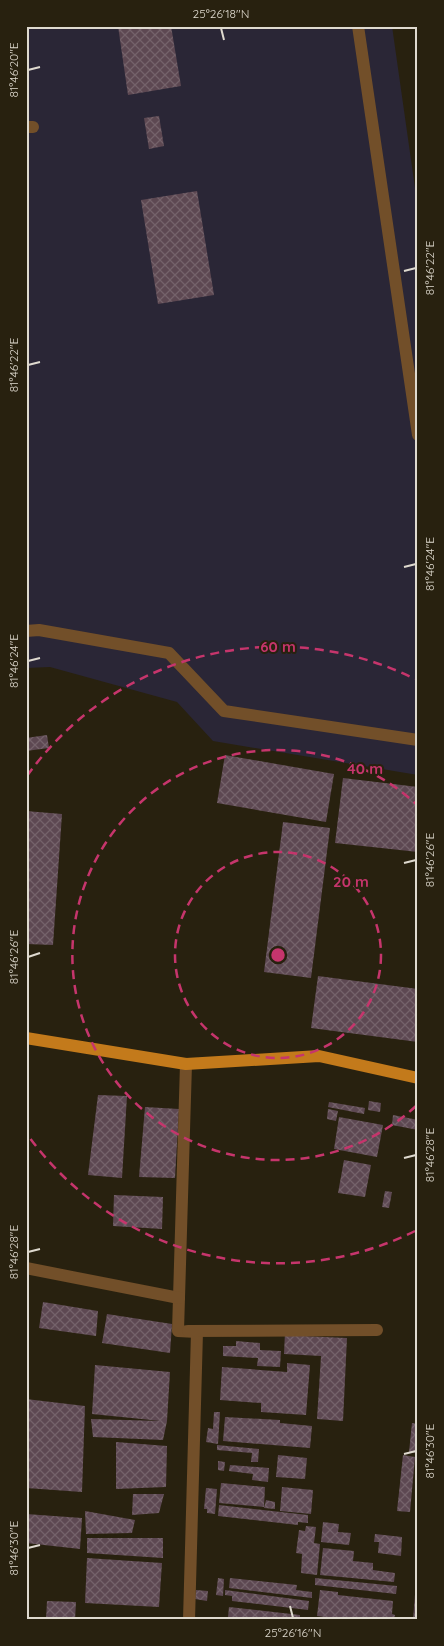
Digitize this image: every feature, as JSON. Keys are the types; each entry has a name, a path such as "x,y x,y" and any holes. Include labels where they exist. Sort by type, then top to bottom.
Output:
{"main road":[{"path":"26,1038 186,1064 319,1056 418,1078"}],"street":[{"path":"358,26 418,435"},
{"path":"26,631 39,630 169,653 224,711 418,740"},
{"path":"178,1331 186,1064"},
{"path":"26,1268 179,1298"},
{"path":"178,1331 377,1330"},
{"path":"178,1331 197,1332 189,1620"}],"shaded area":[{"path":"26,26 392,26 418,209 418,775 213,741 177,702 50,667 26,668"}],"building":[{"path":"118,26 171,26 181,86 128,95"},
{"path":"159,116 164,146 149,149 144,118"},
{"path":"197,191 214,295 158,304 141,200"},
{"path":"47,735 49,748 26,751 26,738"},
{"path":"225,755 334,774 326,822 217,803"},
{"path":"343,778 418,787 418,852 335,843"},
{"path":"26,811 62,814 53,945 26,944"},
{"path":"283,822 330,828 311,978 264,972"},
{"path":"318,976 418,989 418,1042 311,1028"},
{"path":"98,1095 127,1096 122,1178 88,1175"},
{"path":"369,1101 381,1103 380,1112 368,1110"},
{"path":"329,1102 365,1108 364,1114 328,1107"},
{"path":"145,1107 179,1109 175,1178 139,1177"},
{"path":"328,1109 338,1111 336,1121 327,1119"},
{"path":"393,1115 418,1120 418,1130 392,1125"},
{"path":"339,1117 383,1125 377,1157 334,1149"},
{"path":"344,1160 371,1165 365,1197 338,1193"},
{"path":"385,1191 392,1192 389,1208 382,1207"},
{"path":"114,1195 163,1197 162,1229 113,1226"},
{"path":"43,1302 98,1311 96,1336 39,1328"},
{"path":"107,1314 172,1324 170,1353 102,1343"},
{"path":"285,1332 302,1336 347,1338 343,1421 317,1419 321,1356 284,1354"},
{"path":"236,1341 260,1343 260,1350 281,1351 280,1367 257,1366 258,1358 223,1356 223,1346 236,1346"},
{"path":"287,1363 310,1365 306,1415 261,1412 261,1403 220,1400 222,1367 287,1372"},
{"path":"95,1365 170,1372 167,1421 163,1440 93,1437 91,1419 161,1421 92,1414"},
{"path":"26,1399 85,1406 82,1492 26,1488"},
{"path":"214,1412 220,1412 218,1444 206,1442 208,1428 213,1429"},
{"path":"225,1417 280,1420 280,1423 312,1426 310,1448 223,1441"},
{"path":"412,1423 418,1424 418,1453 409,1452"},
{"path":"116,1442 167,1446 166,1487 116,1489"},
{"path":"217,1445 259,1449 258,1462 251,1462 252,1453 217,1450"},
{"path":"278,1455 307,1458 305,1479 276,1477"},
{"path":"403,1455 415,1457 410,1512 397,1511"},
{"path":"218,1461 225,1462 224,1471 218,1470"},
{"path":"230,1465 269,1468 268,1482 252,1480 253,1474 229,1471"},
{"path":"221,1483 265,1487 264,1507 219,1503"},
{"path":"282,1487 313,1490 311,1514 280,1511"},
{"path":"206,1488 217,1489 215,1514 207,1513 207,1509 204,1509"},
{"path":"133,1494 164,1494 159,1513 132,1515"},
{"path":"266,1500 275,1502 275,1509 264,1508"},
{"path":"219,1505 308,1515 308,1523 298,1522 298,1525 218,1516"},
{"path":"85,1511 135,1520 132,1533 86,1534"},
{"path":"26,1514 82,1518 80,1549 26,1543"},
{"path":"323,1522 339,1524 338,1532 351,1533 349,1545 321,1542"},
{"path":"306,1526 316,1527 314,1543 320,1544 317,1575 301,1573 302,1554 296,1553 299,1530 305,1531"},
{"path":"375,1534 402,1537 401,1556 378,1553 379,1542 374,1542"},
{"path":"87,1538 163,1538 163,1558 87,1553"},
{"path":"323,1548 354,1551 353,1561 373,1563 373,1570 395,1573 394,1582 320,1575"},
{"path":"87,1558 162,1563 159,1607 85,1603"},
{"path":"218,1578 224,1579 223,1596 216,1595"},
{"path":"230,1578 297,1585 296,1590 312,1592 312,1598 229,1588"},
{"path":"315,1578 397,1586 396,1594 315,1585"},
{"path":"416,1582 418,1582 418,1620 413,1620"},
{"path":"196,1590 208,1591 207,1601 195,1599"},
{"path":"225,1590 309,1601 308,1610 232,1601 232,1596 225,1595"},
{"path":"320,1590 338,1592 338,1595 393,1601 392,1614 395,1615 394,1620 346,1620 317,1616"},
{"path":"47,1601 76,1602 75,1620 46,1620"},
{"path":"229,1607 300,1615 300,1620 254,1620 228,1617"}]}
